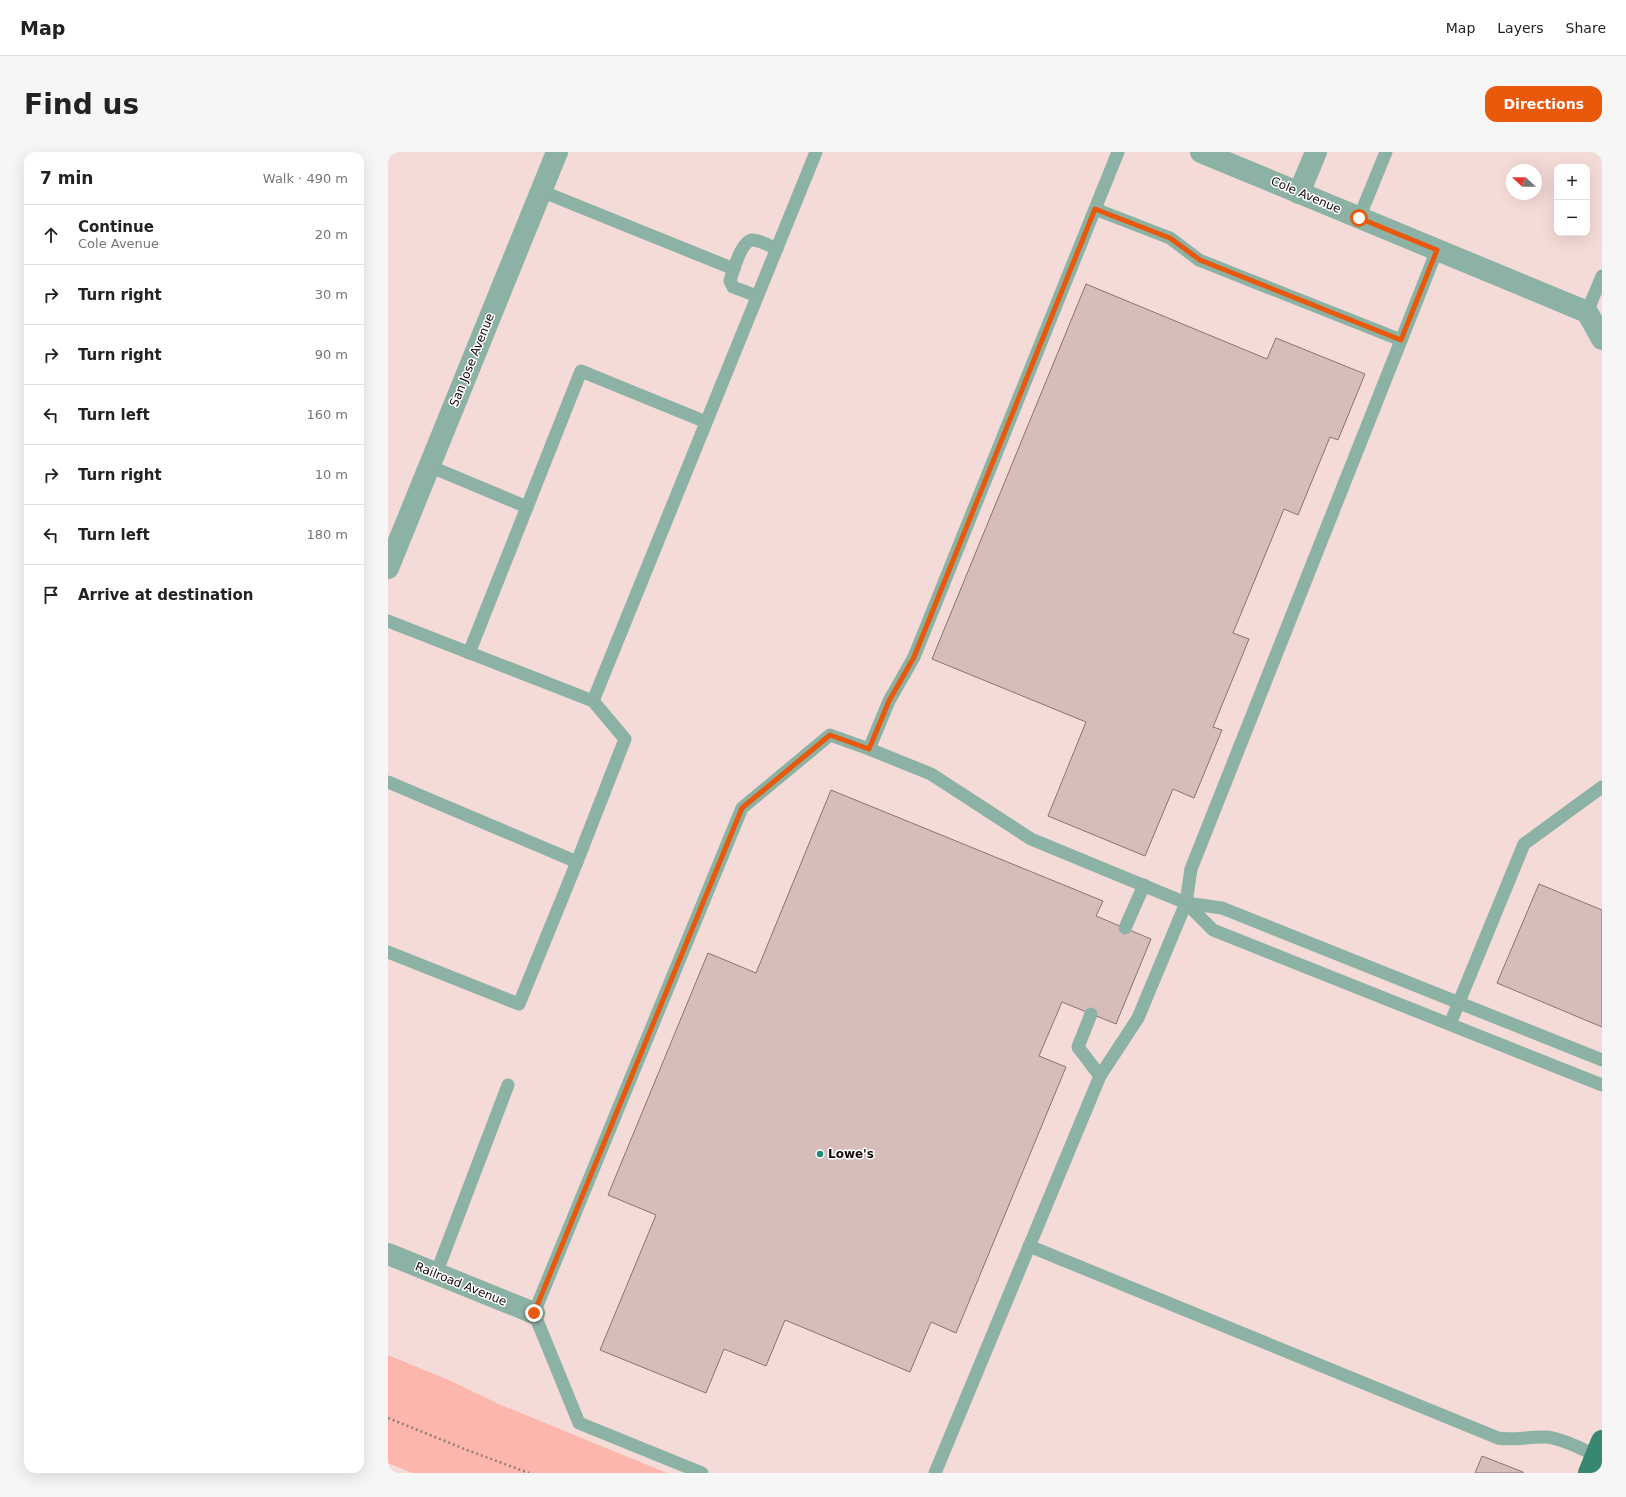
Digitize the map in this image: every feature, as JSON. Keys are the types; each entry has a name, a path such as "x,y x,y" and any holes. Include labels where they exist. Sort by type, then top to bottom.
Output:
{"street":[{"name":"San Jose Avenue","path":"388,568 557,152"},
{"name":"Cole Avenue","path":"1201,152 1437,250 1595,310"},
{"path":"1299,193 1316,152"},
{"path":"1595,310 1602,339"},
{"name":"Railroad Avenue","path":"388,1254 534,1313"}],"lane":[{"path":"593,701 816,152"},
{"path":"869,749 889,701 914,657 1118,152"},
{"path":"1359,218 1386,152"},
{"path":"541,191 734,269"},
{"path":"1095,209 1170,238 1200,260 1401,340"},
{"path":"757,296 733,287 730,281 744,245 751,240 759,241 777,249"},
{"path":"935,1473 1100,1076 1138,1018 1186,903 1191,869 1437,250"},
{"path":"1595,310 1602,276"},
{"path":"469,652 581,371 706,422"},
{"path":"430,466 528,507"},
{"path":"388,620 593,701 625,739 519,1004 388,952"},
{"path":"702,1473 579,1423 534,1313 742,808 830,735 931,774 1031,839 1144,884 1186,903 1222,908 1602,1060"},
{"path":"388,782 577,862"},
{"path":"1450,1024 1524,844 1602,787"},
{"path":"1126,928 1144,884"},
{"path":"1186,903 1214,930 1602,1085"},
{"path":"1090,1014 1078,1047 1100,1076"},
{"path":"436,1274 508,1085"},
{"path":"1029,1246 1498,1438 1549,1438 1596,1456"}],"path":[{"path":"388,1418 529,1473"}],"shaded area":[{"path":"388,1355 453,1382 501,1405 667,1473 412,1473 388,1463"}],"building":[{"path":"1086,284 1267,359 1276,338 1365,374 1338,440 1330,437 1298,515 1284,509 1233,633 1249,639 1213,727 1222,730 1194,798 1173,789 1145,856 1048,816 1086,722 932,659"},
{"path":"831,790 1103,901 1096,916 1151,939 1116,1024 1062,1002 1039,1056 1066,1067 956,1333 931,1322 910,1372 785,1320 766,1366 724,1349 706,1393 600,1350 656,1215 608,1195 708,953 756,973"},
{"path":"1539,884 1602,910 1602,1027 1497,983"},
{"path":"1482,1456 1523,1472 1523,1473 1475,1473"}],"place":[{"name":"Lowe's","path":"820,1154"}],"route":[{"path":"534,1313 742,808 830,735 869,749 889,701 914,657 1095,209 1170,238 1200,260 1401,340 1437,250 1359,218"}]}
